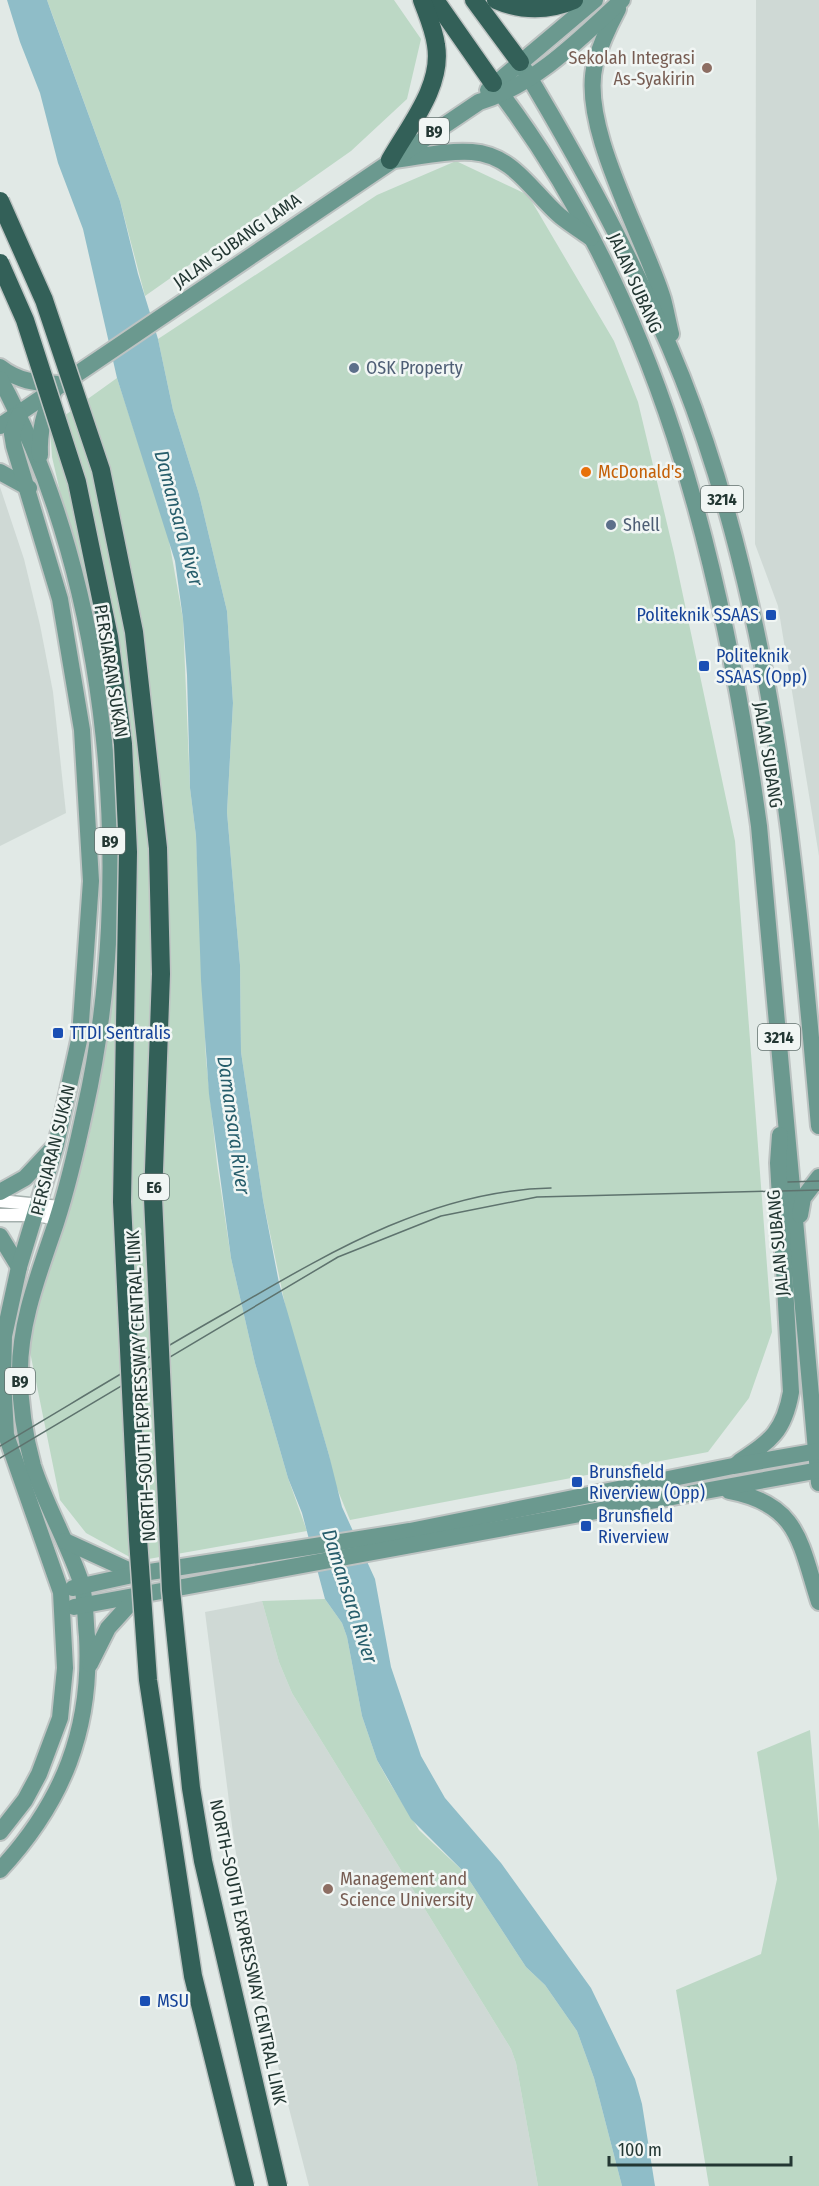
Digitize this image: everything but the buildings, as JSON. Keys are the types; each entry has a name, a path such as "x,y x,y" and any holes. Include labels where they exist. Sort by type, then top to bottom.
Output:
{"highway":[{"path":"390,160 427,95 435,73 436,45 422,0"},
{"path":"435,0 498,89"},
{"path":"474,0 525,70"},
{"path":"496,0 509,6 532,9 559,6 574,0"},
{"name":"NORTH–SOUTH EXPRESSWAY CENTRAL LINK","path":"0,201 44,300 101,470 134,632 158,848 161,975 153,1198 172,1602 191,1788 203,1861 278,2186"},
{"name":"NORTH–SOUTH EXPRESSWAY CENTRAL LINK","path":"0,263 25,320 77,482 110,637 123,744 128,852 122,1202 138,1539 148,1680 193,1976 245,2186"}],"main road":[{"name":"B9","path":"525,70 595,0"},
{"path":"622,0 595,65 593,93 596,116 621,192 662,298 682,377"},
{"name":"B9","path":"498,89 525,70 578,40 622,0"},
{"name":"JALAN SUBANG","path":"525,70 616,231 682,377 737,550 754,617 775,721 793,851 819,1126"},
{"name":"JALAN SUBANG LAMA","path":"0,426 498,89"},
{"name":"JALAN SUBANG","path":"498,89 559,178 596,242 649,363 690,491 722,610 745,731 759,826 819,1475"},
{"path":"390,160 456,152 472,152 496,158 528,181 560,216 596,242"},
{"path":"0,367 14,377 59,387 44,413 39,434 40,465"},
{"name":"PERSIARAN SUKAN","path":"0,378 19,415 40,465 79,594 102,714 112,868 102,1024 85,1110 59,1213 30,1300 20,1371 26,1437 34,1469 82,1586 88,1668 83,1720 75,1750 59,1788 34,1830 0,1870"},
{"name":"PERSIARAN SUKAN","path":"0,1832 25,1800 39,1774 60,1718 65,1668 61,1592 6,1435 4,1336 20,1267 39,1209 56,1145 80,1036 91,881 82,730 60,599 12,434 19,415"},
{"path":"0,472 28,488"},
{"path":"733,1466 763,1446 776,1434 787,1413 791,1392 778,1163 778,1143 786,1114"},
{"path":"0,1192 25,1178 56,1145"},
{"path":"789,1152 815,1188 803,1198 797,1239"},
{"path":"0,1236 20,1267"},
{"path":"411,1539 733,1466 818,1451"},
{"path":"63,1609 137,1596 274,1563 720,1489 819,1475"},
{"path":"720,1489 768,1502 790,1522 819,1602"},
{"path":"65,1541 137,1574"},
{"path":"61,1592 137,1574 274,1563"},
{"path":"88,1668 94,1651 108,1628 137,1596"}],"street":[{"path":"0,1201 59,1213"},
{"path":"0,1215 39,1209"}],"shaded area":[{"path":"756,0 819,0 819,856 778,606 755,544"},
{"path":"0,487 24,559 40,625 53,692 66,813 0,846"},
{"name":"Management and Science University","path":"262,1601 279,1662 292,1693 511,2049 516,2063 538,2186 309,2186 258,1988 234,1841 205,1612"}],"green space":[{"path":"47,0 394,0 421,39 407,99 351,151 145,296 120,201"},
{"path":"456,161 528,195 614,341 638,402 674,553 735,841 772,1332 749,1398 708,1452 350,1520 334,1481 329,1455 287,1314 263,1200 241,1052 240,965 227,812 233,703 227,611 199,494 173,410 158,339 377,195"},
{"path":"117,378 168,535 183,619 190,788 196,836 206,1059 217,1164 231,1258 255,1363 288,1478 307,1531 137,1561 86,1533 60,1500 28,1342 88,1142 106,1044 107,872 84,595 52,457 50,426"},
{"path":"325,1599 342,1623 347,1637 362,1716 377,1760 388,1780 419,1830 464,1872 526,1967 545,1985 577,2031 594,2078 622,2186 538,2186 516,2063 511,2049 292,1693 279,1662 262,1601"},
{"path":"810,1730 819,1831 819,2186 709,2186 676,1990 761,1954 777,1879 757,1752"}],"water":[{"name":"Damansara River","path":"7,0 47,0 120,201 138,274 158,339 173,410 199,494 227,611 233,703 227,812 240,965 241,1052 263,1200 279,1283 342,1507 375,1579 391,1667 421,1756 445,1798 501,1863 591,1988 635,2079 642,2104 655,2186 622,2186 594,2078 577,2031 545,1985 526,1967 464,1872 411,1819 377,1760 362,1716 347,1637 342,1623 325,1599 302,1513 288,1478 255,1363 231,1258 209,1094 201,980 196,836 190,788 187,675 183,619 175,561 117,378 83,229 58,163 40,93"}],"tram line":[{"path":"788,1182 819,1181"},
{"path":"0,1446 303,1268 382,1229 464,1200 507,1192 551,1188"},
{"path":"0,1458 338,1257 441,1216 537,1197 819,1190"}],"place":[{"name":"Sekolah Integrasi As-Syakirin","path":"707,68"},
{"name":"OSK Property","path":"354,368"},
{"name":"McDonald's","path":"586,472"},
{"name":"Shell","path":"611,525"},
{"name":"Politeknik SSAAS","path":"771,615"},
{"name":"Politeknik SSAAS (Opp)","path":"704,666"},
{"name":"TTDI Sentralis","path":"58,1033"},
{"name":"Brunsfield Riverview (Opp)","path":"577,1482"},
{"name":"Brunsfield Riverview","path":"586,1526"},
{"name":"Management and Science University","path":"328,1889"},
{"name":"MSU","path":"145,2001"}]}
